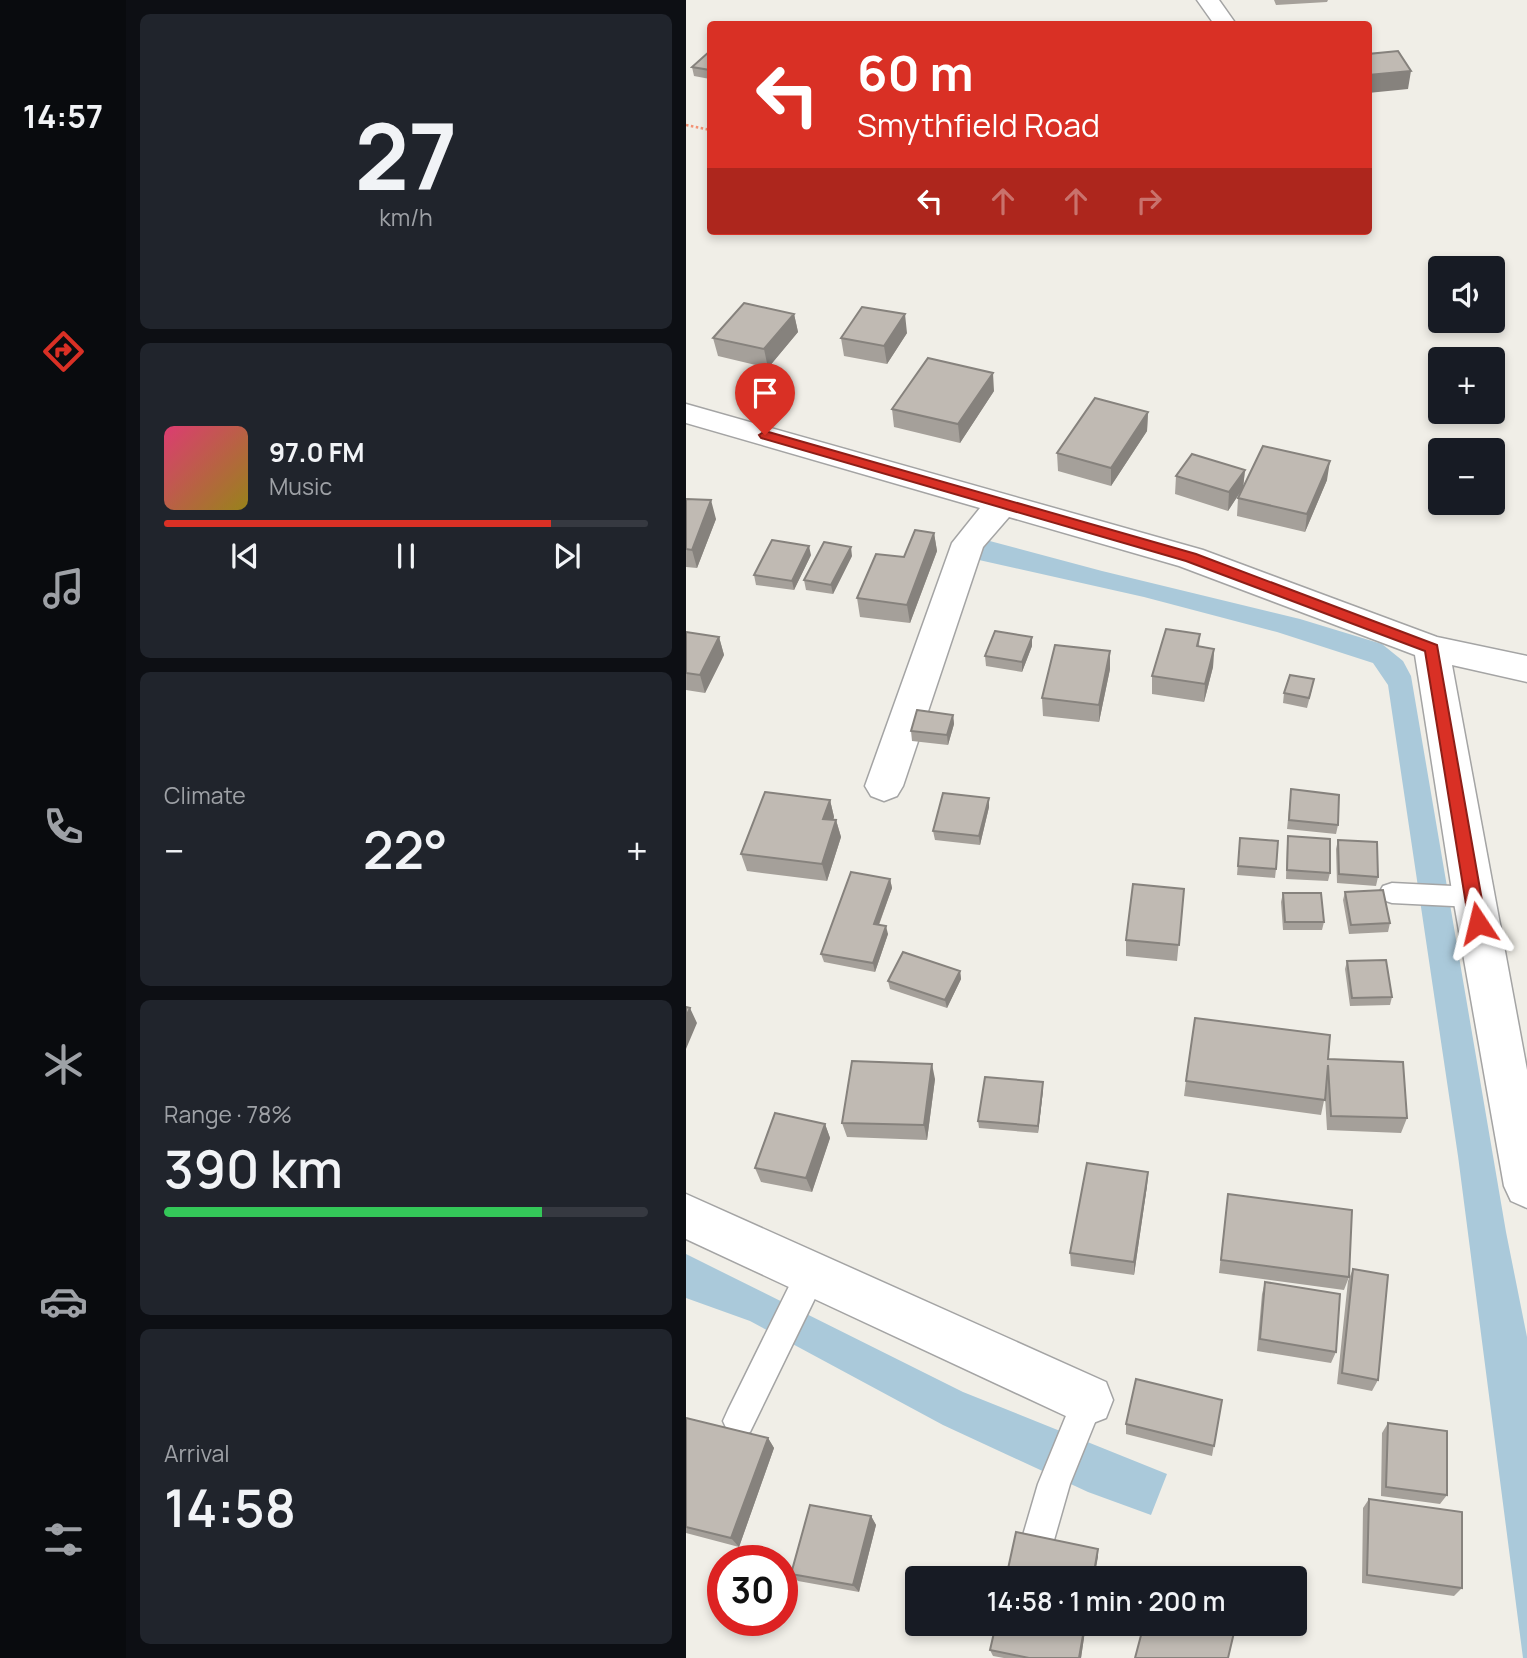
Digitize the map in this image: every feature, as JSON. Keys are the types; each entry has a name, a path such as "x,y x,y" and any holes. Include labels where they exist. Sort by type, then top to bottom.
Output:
{"street":[{"path":"1208,0 1223,21"},
{"path":"686,413 1191,558 1432,648 1527,669"},
{"path":"884,786 968,543 1003,503"},
{"path":"1432,648 1464,896 1527,1186"},
{"path":"686,1216 805,1287 1081,1416"}],"lane":[{"path":"1398,894 1464,896"},
{"path":"738,1421 805,1287"},
{"path":"1038,1542 1054,1484 1081,1416"}],"path":[{"path":"686,125 707,129"}],"water":[{"path":"986,540 1300,619 1382,644 1403,661 1411,676 1506,1232 1527,1337 1527,1658 1523,1658 1458,1156 1388,685 1373,663 1277,632 1144,597 979,560"},
{"path":"686,1254 963,1392 1167,1474 1151,1515 1088,1492 943,1425 750,1321 686,1298"}],"building":[{"path":"1398,51 1411,71 1372,75 1372,54"},
{"path":"707,54 707,70 692,67"},
{"path":"744,303 794,314 764,349 713,338"},
{"path":"862,307 905,314 884,346 841,338"},
{"path":"928,358 993,373 958,424 892,409"},
{"path":"1095,398 1148,412 1111,468 1057,453"},
{"path":"1263,446 1330,461 1307,514 1238,498"},
{"path":"1192,454 1245,470 1229,492 1176,476"},
{"path":"686,499 711,500 692,550 686,549"},
{"path":"915,530 934,533 907,605 857,598 876,554 904,557"},
{"path":"772,540 809,546 792,581 754,575"},
{"path":"824,542 851,547 831,585 804,580"},
{"path":"1166,629 1200,634 1197,646 1214,649 1205,684 1152,676"},
{"path":"995,631 1032,637 1022,662 985,656"},
{"path":"686,632 719,637 700,675 686,673"},
{"path":"1055,645 1110,651 1099,705 1042,698"},
{"path":"1290,675 1314,679 1309,698 1284,693"},
{"path":"917,710 953,715 947,735 911,731"},
{"path":"1291,789 1339,795 1338,825 1289,820"},
{"path":"765,792 830,800 823,819 836,820 822,864 741,854"},
{"path":"943,793 989,798 979,836 933,831"},
{"path":"1288,836 1330,839 1330,873 1287,870"},
{"path":"1240,838 1278,841 1276,869 1238,866"},
{"path":"1338,840 1377,842 1378,877 1339,874"},
{"path":"851,872 890,879 874,924 886,926 873,963 821,954"},
{"path":"1133,884 1184,889 1179,945 1126,940"},
{"path":"1383,890 1390,923 1351,925 1345,892"},
{"path":"1283,893 1321,893 1324,922 1285,922"},
{"path":"903,952 960,971 945,1000 888,981"},
{"path":"1386,960 1392,997 1352,998 1347,961"},
{"path":"1195,1018 1330,1035 1328,1059 1403,1062 1407,1118 1331,1116 1328,1065 1325,1100 1186,1081"},
{"path":"852,1061 932,1064 924,1125 842,1123"},
{"path":"985,1077 1043,1082 1038,1126 978,1121"},
{"path":"775,1113 825,1124 806,1178 755,1168"},
{"path":"1087,1163 1148,1172 1134,1262 1070,1253"},
{"path":"1228,1194 1352,1210 1349,1277 1221,1260"},
{"path":"1353,1269 1388,1275 1378,1380 1342,1373"},
{"path":"1265,1282 1340,1294 1336,1352 1260,1339"},
{"path":"1136,1379 1222,1400 1214,1446 1126,1424"},
{"path":"686,1418 768,1438 731,1538 686,1527"},
{"path":"1388,1423 1447,1431 1447,1495 1386,1487"},
{"path":"1369,1499 1462,1512 1462,1588 1367,1575"},
{"path":"810,1505 871,1516 853,1585 798,1575 798,1549"},
{"path":"1016,1532 1098,1549 1095,1566 1009,1566"},
{"path":"993,1636 1083,1636 1079,1658 1029,1658 990,1650"},
{"path":"1141,1636 1233,1636 1228,1658 1135,1658"}],"route":[{"path":"765,435 1191,558 1432,648 1478,923"}]}
